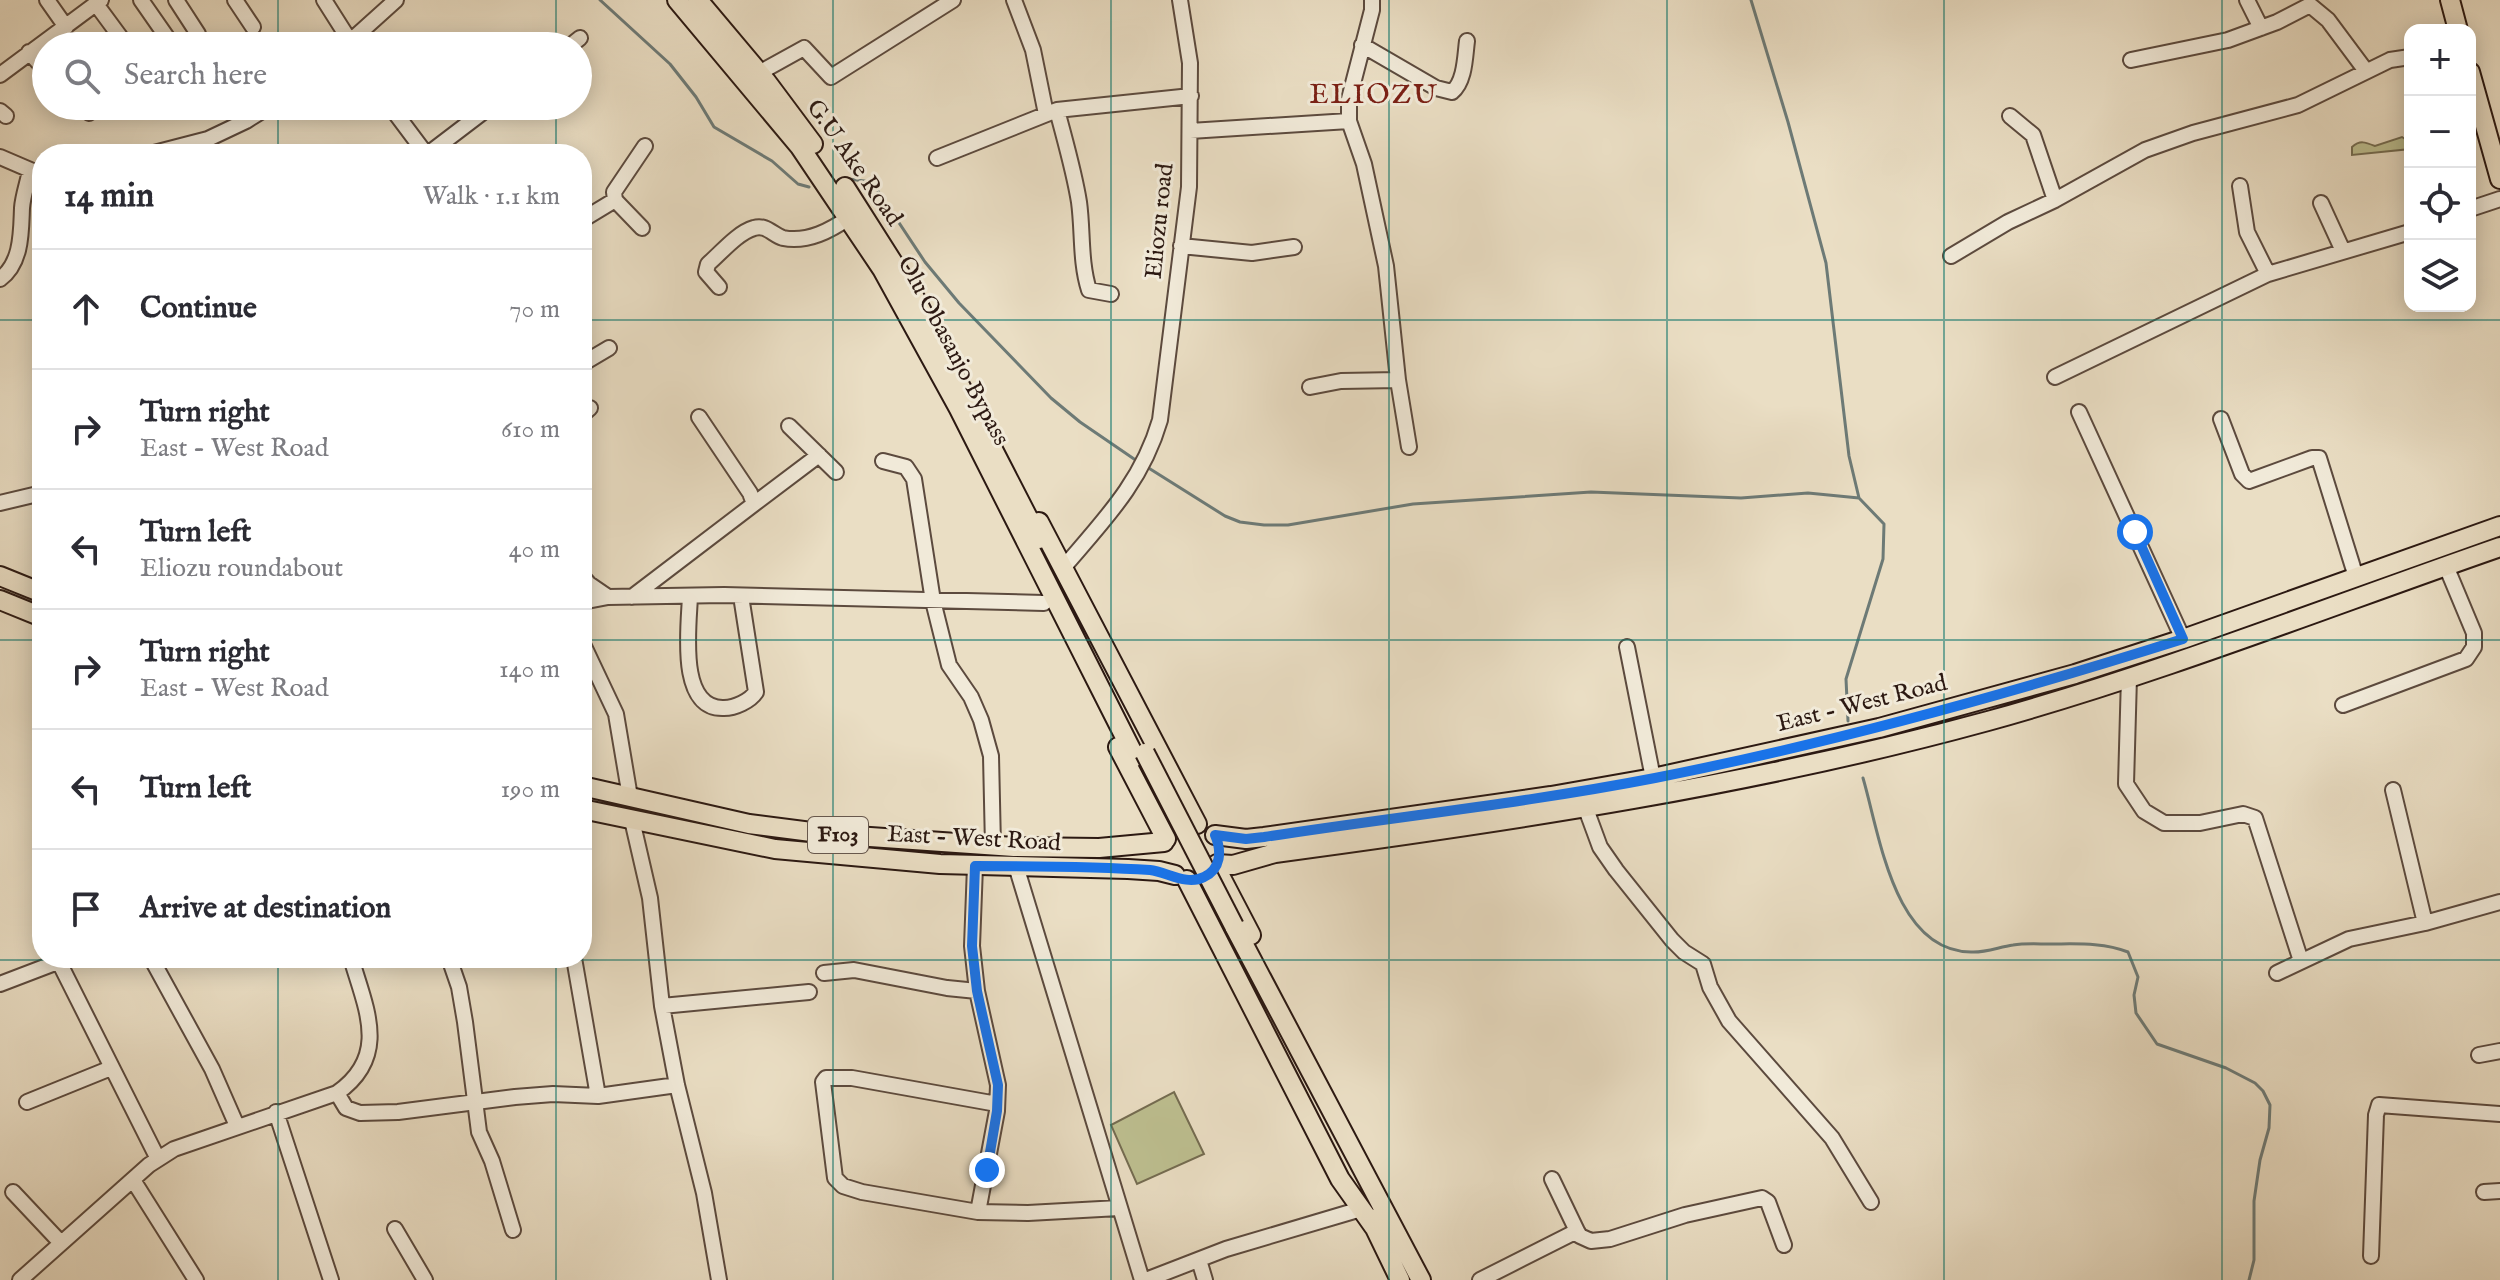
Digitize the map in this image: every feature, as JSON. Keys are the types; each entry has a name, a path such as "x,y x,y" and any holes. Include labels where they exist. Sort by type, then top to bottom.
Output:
{"main road":[{"name":"Olu Obasanjo Bypass","path":"677,0 800,147 850,217 966,406 1140,755 1382,1224"},
{"name":"G.U Ake Road","path":"698,0 759,73 838,177 894,262 966,406"},
{"path":"2450,0 2456,24"},
{"path":"2476,93 2500,179"},
{"path":"966,406 1019,482 1197,824 1215,835 1220,850 1217,866 1348,1125 1400,1280"},
{"path":"966,406 987,486 1165,841 1164,861 1181,878 1340,1179 1361,1209 1382,1224 1421,1280"},
{"name":"East - West Road","path":"1215,835 1246,839 1264,837 1551,796 1653,778 1879,728 2075,674 2183,639 2500,526"},
{"name":"East - West Road","path":"1217,866 1233,865 1253,858 1586,809 1779,770 1988,721 2129,677 2500,547"},
{"path":"0,576 32,589"},
{"path":"0,600 32,613"},
{"name":"East - West Road","path":"592,788 749,824 841,835 993,846 1099,848 1165,841"},
{"name":"East - West Road","path":"592,811 775,849 975,866 1159,871 1181,878"},
{"name":"F103","path":"1165,841 1183,825 1197,824"},
{"path":"1234,903 1235,888 1253,858"},
{"path":"1181,878 1205,877 1217,866"}],"street":[{"path":"47,0 66,27"},
{"path":"141,0 163,32"},
{"path":"176,0 197,32"},
{"path":"235,0 253,27"},
{"path":"324,0 341,32"},
{"path":"360,32 396,0"},
{"path":"759,73 804,48 831,77 953,0"},
{"path":"1014,0 1052,112 1069,148 1089,290 1111,294"},
{"name":"Eliozu road","path":"1063,568 1134,483 1153,446 1164,396 1189,187 1190,63 1180,0"},
{"path":"1372,0 1349,99 1349,121 1364,164 1386,266 1398,380 1409,447"},
{"path":"2247,0 2261,28"},
{"path":"59,32 99,2 118,32"},
{"path":"2131,60 2228,40 2261,28 2310,3 2328,20 2366,71"},
{"path":"1362,45 1436,88 1452,92 1460,79 1467,41"},
{"path":"0,75 32,50"},
{"path":"29,52 32,55"},
{"path":"1951,256 2008,222 2145,150 2193,133 2298,105 2390,60 2404,58"},
{"path":"937,158 1052,112 1191,96"},
{"path":"2010,116 2033,135 2055,200"},
{"path":"189,144 208,139 248,120"},
{"path":"401,120 419,144"},
{"path":"440,144 472,120"},
{"path":"1190,131 1349,121"},
{"path":"642,228 615,200 614,192 645,146"},
{"path":"0,157 32,171"},
{"path":"0,279 7,274 18,251 22,206 32,182"},
{"path":"2240,186 2247,232 2268,274"},
{"path":"2476,207 2500,199"},
{"path":"592,214 615,200"},
{"path":"2321,203 2343,251"},
{"path":"719,287 706,272 708,264 752,228 762,227 783,238 799,237 825,233 850,217"},
{"path":"2055,377 2268,274 2404,234"},
{"path":"1181,246 1252,253 1294,247"},
{"path":"592,358 609,348"},
{"path":"1310,387 1341,381 1398,380"},
{"path":"2079,412 2183,639"},
{"path":"699,417 750,493 754,504"},
{"path":"2221,419 2242,474 2249,481 2319,458 2356,577"},
{"path":"789,426 836,472"},
{"path":"632,597 819,455"},
{"path":"883,461 906,467 914,479 933,601 949,665 971,697 991,756 993,846"},
{"path":"0,503 32,495"},
{"path":"2343,705 2466,659 2474,647 2474,633 2446,566"},
{"path":"592,586 608,597"},
{"path":"690,596 689,661 693,686 708,704 723,708 744,702 756,692 741,596"},
{"path":"592,600 608,597 741,596 1044,603"},
{"path":"1627,647 1653,778"},
{"path":"592,663 616,714 630,797"},
{"path":"2129,677 2126,784 2144,811 2164,823 2200,823 2243,814 2255,818 2301,961"},
{"path":"2393,790 2425,923"},
{"path":"1586,809 1600,847 1616,870 1672,940 1703,964 1710,987 1729,1021 1832,1138 1871,1202"},
{"path":"632,820 650,898 662,1006 677,1085 704,1193 719,1280"},
{"path":"975,866 972,946 977,991 998,1085 978,1212"},
{"path":"1016,866 1119,1208 1144,1280 1226,1249 1361,1209"},
{"path":"2277,973 2349,939 2425,923 2500,902"},
{"path":"0,984 43,968"},
{"path":"67,968 111,1068 158,1159"},
{"path":"156,968 212,1069 237,1126"},
{"path":"20,1280 133,1180 174,1149 337,1093 349,1084 368,1058 371,1041 354,968"},
{"path":"452,968 465,1022 479,1132 492,1161 513,1230"},
{"path":"576,968 598,1096"},
{"path":"824,973 854,970 977,991"},
{"path":"662,1006 809,992"},
{"path":"2479,1055 2500,1051"},
{"path":"27,1102 111,1068"},
{"path":"997,1104 852,1078 826,1078 823,1082 835,1178 843,1186 978,1212 1028,1213 1119,1208"},
{"path":"337,1093 346,1108 360,1113 553,1094 598,1096 677,1085"},
{"path":"2371,1256 2376,1115 2379,1105 2500,1114"},
{"path":"276,1112 331,1280"},
{"path":"1552,1179 1580,1236 1591,1241 1610,1239 1685,1215 1762,1198 1768,1202 1784,1245"},
{"path":"133,1180 196,1280"},
{"path":"2484,1192 2500,1191"},
{"path":"13,1192 61,1243"},
{"path":"395,1229 425,1280"},
{"path":"1480,1280 1577,1231"},
{"path":"1199,1260 1205,1280"}],"green space":[{"path":"2404,138 2404,150 2352,155 2352,147 2358,143 2375,146"},
{"path":"1174,1092 1204,1154 1137,1184 1111,1125"}],"waterway":[{"path":"600,0 670,64 696,97 714,127 772,161 798,184 809,187"},
{"path":"1751,0 1826,263 1849,456 1859,498"},
{"path":"849,179 872,182 925,262 959,303 1051,398 1137,461"},
{"path":"1147,467 1225,516 1240,522 1264,525 1288,525 1413,504 1591,492 1741,498 1808,493 1859,498 1884,524 1883,559 1846,679 1848,721"},
{"path":"1863,778 1894,886 1907,912 1924,933 1945,947 1971,952 2032,944 2099,945 2128,952 2138,977 2134,995 2136,1013 2157,1044 2226,1068 2255,1083 2263,1091 2270,1105 2269,1128 2254,1201 2254,1260 2249,1280"}],"district":[{"name":"ELIOZU","path":"1374,95"}],"route":[{"path":"987,1170 998,1085 977,991 972,946 975,866 1128,869 1159,871 1181,879 1196,880 1216,868 1220,850 1215,835 1246,839 1264,837 1551,796 1653,778 1879,728 2075,674 2183,639 2135,532"}]}
